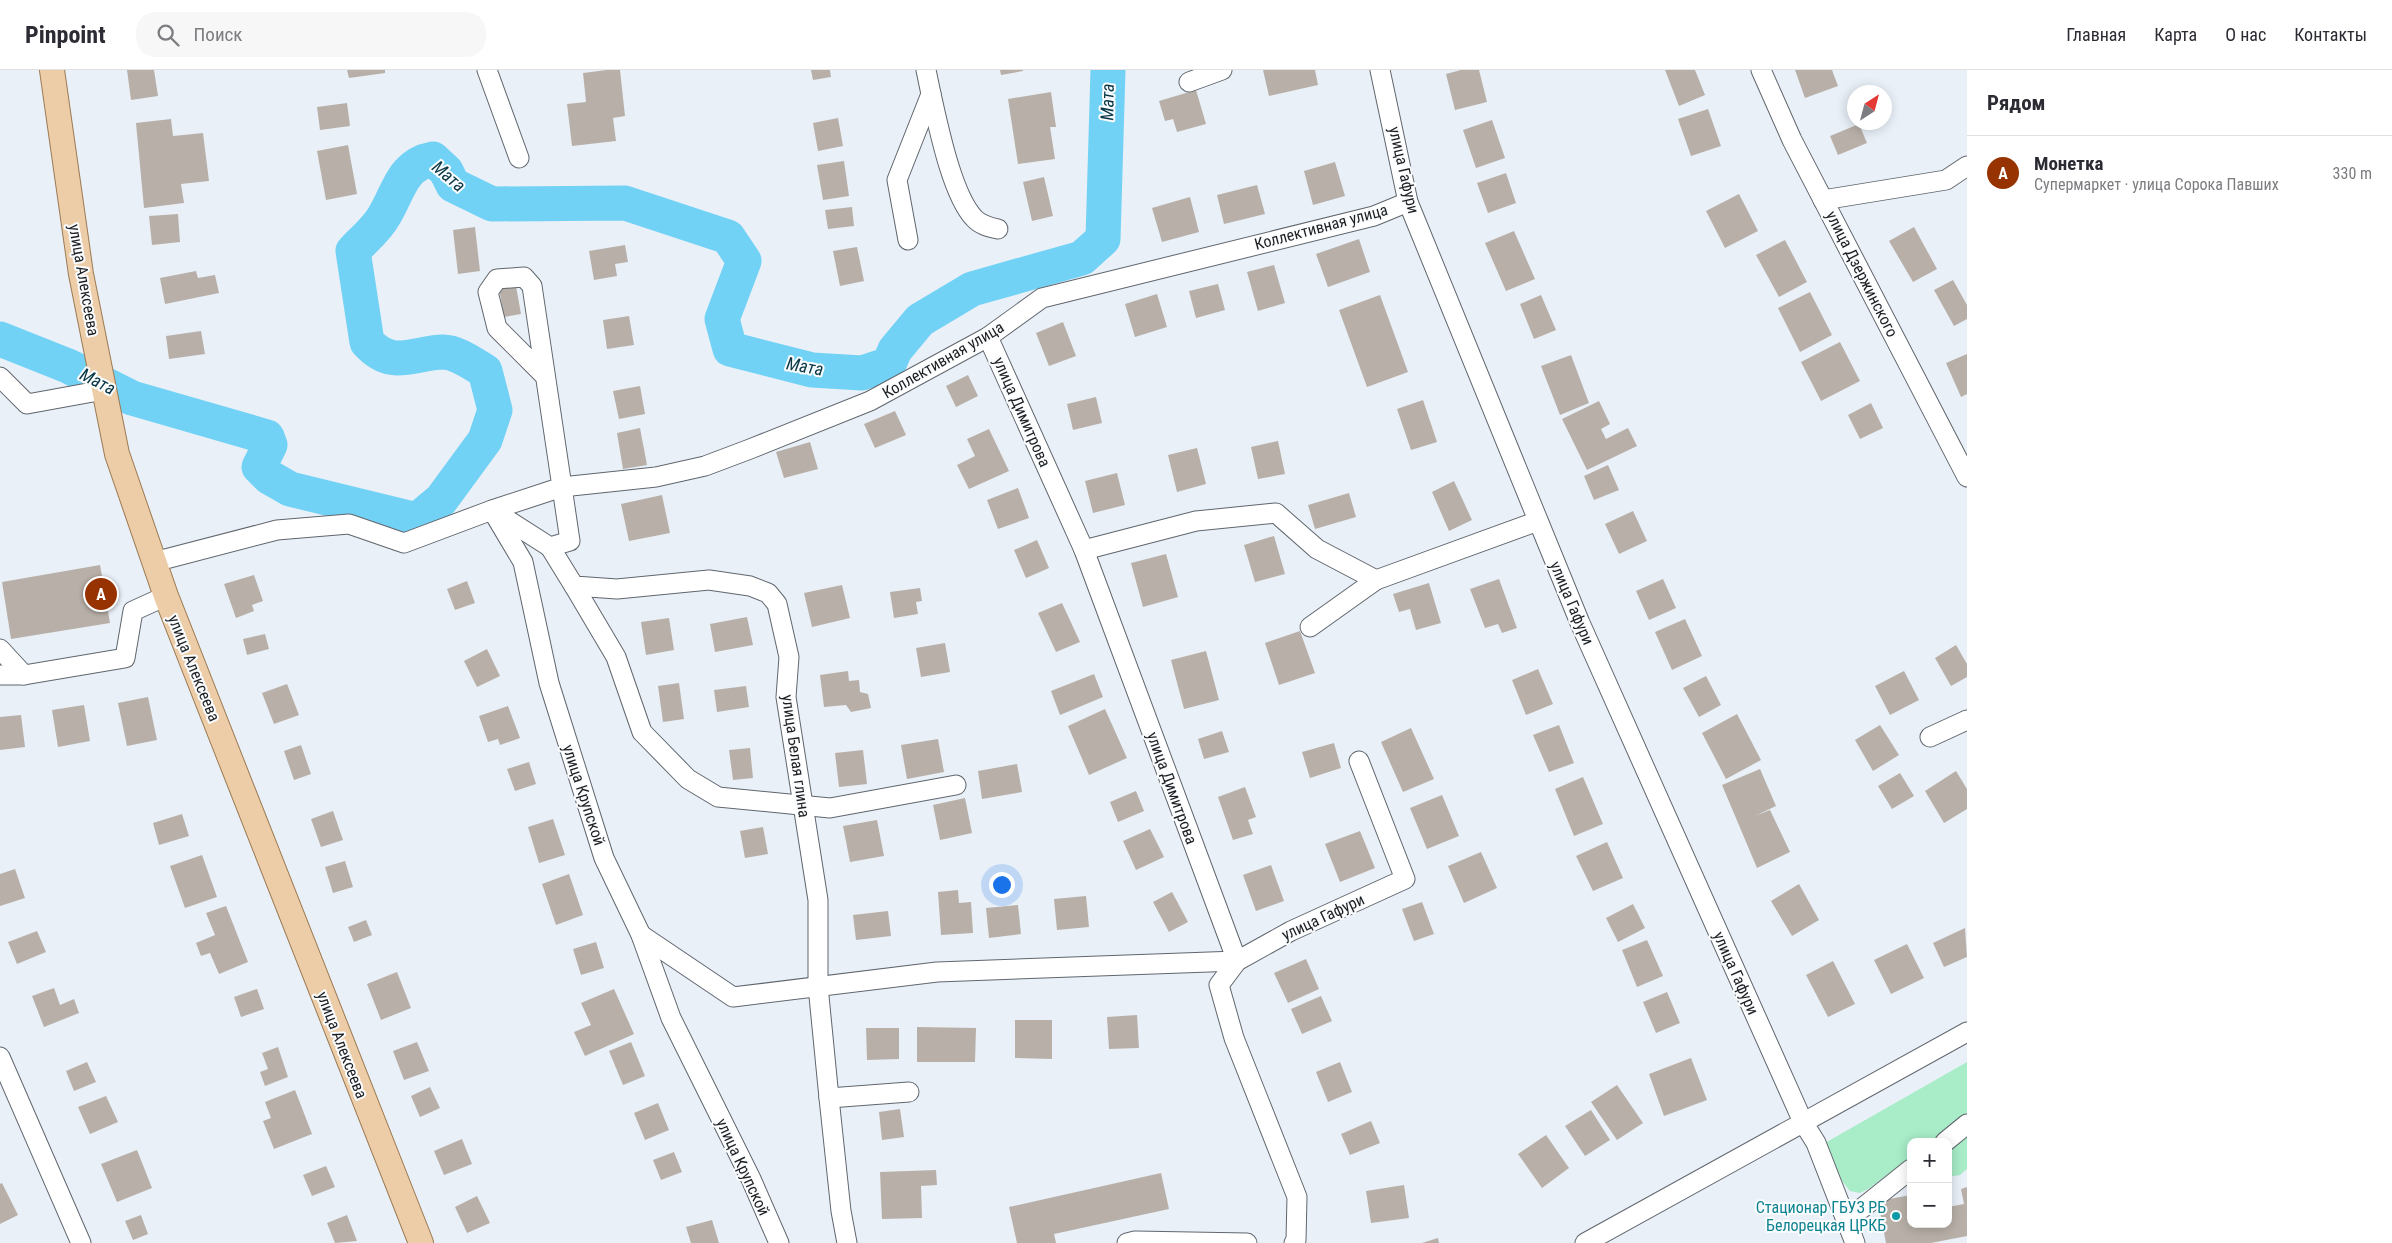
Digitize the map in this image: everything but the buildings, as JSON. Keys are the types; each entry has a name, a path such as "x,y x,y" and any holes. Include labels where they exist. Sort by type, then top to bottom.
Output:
{"main road":[{"name":"улица Алексеева","path":"52,70 81,274 117,454 166,596 421,1243"}],"street":[{"path":"487,70 519,158"},
{"path":"926,70 943,148 963,201 974,218 987,227 998,229"},
{"path":"1189,82 1222,70"},
{"name":"улица Гафури","path":"1380,70 1408,202 1580,623 1803,1122 1816,1143 1855,1243"},
{"name":"улица Дзержинского","path":"1761,70 1792,140 1967,477"},
{"path":"908,240 897,180 931,94"},
{"path":"1824,200 1946,180 1967,166"},
{"name":"Коллективная улица","path":"562,487 656,477 705,466 870,401 988,337 1042,298 1374,216 1408,202"},
{"path":"544,375 497,328 488,292 497,279 524,277 532,286 570,541 550,547"},
{"name":"улица Димитрова","path":"988,337 1084,550 1236,961"},
{"path":"0,377 27,404 105,398"},
{"path":"154,562 277,530 349,524 404,543 492,510 562,487"},
{"path":"492,510 550,547 616,657 642,732 688,779 718,798 830,808 956,785"},
{"name":"улица Крупской","path":"492,510 524,562 552,692 604,858 641,935 671,1018 751,1179 779,1243"},
{"path":"1084,550 1196,521 1276,513 1318,549 1376,580"},
{"path":"1310,627 1376,580 1538,521"},
{"name":"улица Белая глина","path":"574,586 617,589 709,580 750,586 768,593 777,604 789,657 786,697 818,900 818,986 841,1211 847,1243"},
{"path":"0,675 24,675 124,658 133,611 166,596"},
{"path":"0,649 24,675"},
{"path":"1930,737 1967,720"},
{"name":"улица Гафури","path":"1236,961 1291,931 1405,880 1359,761"},
{"path":"641,935 733,997 937,972 1236,961"},
{"path":"1236,961 1219,985 1234,1038 1297,1197 1296,1240 1294,1243"},
{"path":"1589,1242 1967,1032"},
{"path":"0,1057 81,1243"},
{"path":"829,1098 908,1092"},
{"path":"1950,1138 1967,1124"},
{"path":"1846,1221 1907,1172"},
{"path":"1127,1243 1144,1241 1247,1243"}],"green space":[{"path":"1967,1062 1967,1115 1936,1138 1907,1138 1907,1160 1868,1189 1860,1193 1850,1191 1842,1181 1825,1143"},
{"path":"1967,1128 1967,1169 1960,1175 1952,1176 1952,1139"}],"waterway":[{"name":"Мата","path":"0,339 68,366 132,398 267,437 270,445 259,467 269,477 290,489 417,520 441,500 485,440 495,410 485,371 465,359 443,352 394,358 376,351 367,342 353,251 381,221 402,181 414,167 422,162 433,159 446,171 453,185 492,204 625,203 728,237 744,261 722,319 730,349 812,370 862,373 889,364 895,350 920,320 972,289 1082,258 1103,239 1108,70"}],"place":[{"name":"Монетка","path":"101,594"},
{"name":"Стационар ГБУЗ РБ Белорецкая ЦРКБ","path":"1896,1216"}]}
